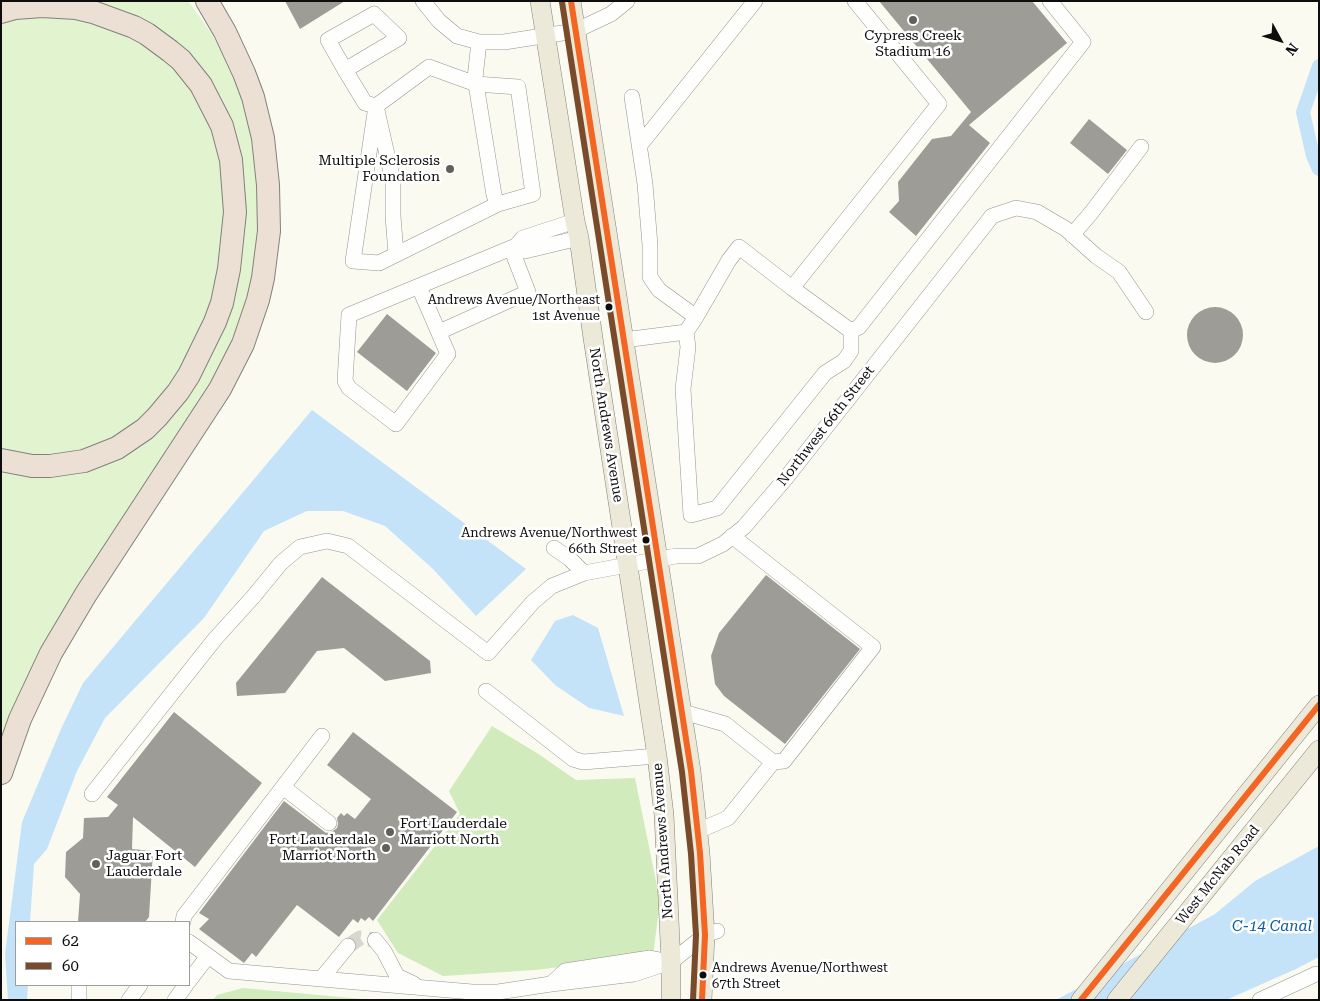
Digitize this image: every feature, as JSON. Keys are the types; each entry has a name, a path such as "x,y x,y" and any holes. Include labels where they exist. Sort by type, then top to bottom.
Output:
{"highway":[{"path":"1,773 25,706 59,638 220,389 242,344 258,300 263,278 269,224 268,185 263,138 244,73 225,32 207,5"},
{"path":"1,12 15,8 42,6 68,7 93,12 134,26 170,51 201,85 219,119 232,160 235,202 234,231 229,269 219,309 208,340 178,392 157,418 146,429 117,448 84,460 50,466 23,465 1,460"}],"main road":[{"name":"North Andrews Avenue","path":"540,1 657,756 664,815 671,1000"},
{"path":"571,1 683,712 711,933 702,1000"},
{"name":"West McNab Road","path":"1081,1000 1319,705"},
{"name":"West McNab Road","path":"1117,1000 1319,750"}],"street":[{"path":"423,1 439,21 457,36 479,42 504,42 576,31 611,14 627,1"},
{"path":"640,145 755,1"},
{"path":"792,288 939,104 855,1"},
{"path":"851,331 859,327 1083,42 1050,1"},
{"path":"345,70 398,38 373,8 328,40 345,70 366,104 376,106"},
{"path":"479,42 475,78 494,195 498,204"},
{"path":"429,67 476,84 518,87 533,194 498,204 379,263 353,261 376,106 429,67"},
{"path":"632,97 645,184 650,245 650,277 659,290 696,317"},
{"path":"376,106 393,181 396,254"},
{"path":"1072,235 1141,147"},
{"name":"Northwest 66th Street","path":"92,794 215,639 253,598 281,563 300,547 327,541 348,546 488,653 532,602 552,586 584,573 676,556 698,556 723,544 744,527 786,478 992,216 1016,208 1037,212 1072,235 1118,272 1146,312"},
{"path":"419,287 452,357 396,424 349,388 345,381 349,315 514,247 523,238 577,230"},
{"path":"439,332 528,292 514,247"},
{"path":"739,247 851,331 851,351 844,361 825,374 717,508 691,516 683,389 688,347 686,332 729,260 739,247"},
{"path":"624,340 686,332"},
{"path":"683,712 725,724 773,762 784,761 873,647 732,536"},
{"path":"554,548 570,559 584,573"},
{"path":"486,691 573,759 583,762 657,756"},
{"path":"183,921 184,916 322,736"},
{"path":"698,831 728,818 773,762"},
{"path":"283,787 329,823"},
{"path":"190,943 229,971 472,992 498,992 547,989 565,971 650,958 671,962 711,933"},
{"path":"375,940 384,951 398,976 419,987"},
{"path":"321,979 348,946"},
{"path":"190,980 208,956"},
{"path":"1260,1000 1316,974"},
{"path":"79,986 79,1000"},
{"path":"129,1000 139,986"},
{"path":"175,1000 185,986"}],"green space":[{"path":"74,1 187,1 191,5 226,58 240,89 257,159 259,236 254,278 244,316 226,357 1,744 1,468 86,467 198,372 242,209 198,70"},
{"path":"54,12 123,29 182,72 220,138 227,223 211,313 161,402 122,436 76,454 24,456 1,452 1,19"},
{"path":"492,726 537,753 576,780 635,778 660,901 653,956 535,970 443,976 398,953 377,920 460,814 449,791"},
{"path":"243,988 373,1000 213,1000 217,995"}],"water":[{"path":"312,410 526,569 476,616 433,569 385,526 343,511 307,511 264,531 204,618 105,718 77,771 47,849 34,864 30,921 15,921 15,986 28,986 27,1000 8,1000 5,954 22,822 61,729 83,683"},
{"path":"573,615 598,628 624,716 589,708 555,685 531,660 555,621"},
{"name":"C-14 Canal","path":"1319,846 1319,957 1226,1000 1056,1000 1215,914 1255,881"}],"building":[{"path":"285,1 345,1 300,29"},
{"path":"879,1 1032,1 1067,43 969,125 990,143 916,236 889,212 899,201 898,182 932,139 951,136 971,112"},
{"path":"1089,119 1127,150 1108,174 1070,143"},
{"path":"1209,307 1221,307 1231,311 1239,319 1243,335 1239,351 1231,359 1221,363 1209,363 1199,359 1191,351 1187,341 1187,329 1191,319 1199,311"},
{"path":"387,314 436,353 407,391 357,352"},
{"path":"766,575 860,649 785,744 724,696 715,684 711,656 719,633"},
{"path":"322,577 430,661 431,673 385,681 344,648 317,651 285,693 237,696 236,683"},
{"path":"174,712 262,783 195,867 133,817 132,849 153,851 149,917 146,921 78,921 80,894 65,877 66,852 83,838 84,818 108,817 118,805 107,797"},
{"path":"353,732 457,812 373,921 369,917 365,921 361,918 358,923 353,919 339,937 297,905 256,957 252,953 244,963 199,929 209,919 199,913 284,801 326,833 337,828 337,818 341,813 344,816 347,813 355,819 371,799 327,765"}],"waterway":[{"path":"1319,66 1303,112 1313,156 1319,169"}],"tunnel":[{"path":"348,946 360,938 375,940"}],"transit line":[{"name":"62","path":"571,1 691,771 700,853 705,935 702,1000"},
{"name":"60","path":"562,2 682,772 691,854 696,935 693,1000"},
{"name":"62","path":"1081,1000 1319,705"}],"place":[{"name":"Cypress Creek Stadium 16","path":"913,20"},
{"name":"Multiple Sclerosis Foundation","path":"450,169"},
{"name":"Andrews Avenue/Northeast 1st Avenue","path":"609,307"},
{"name":"Andrews Avenue/Northwest 66th Street","path":"646,540"},
{"name":"Fort Lauderdale Marriott North","path":"390,832"},
{"name":"Fort Lauderdale Marriot North","path":"386,848"},
{"name":"Jaguar Fort Lauderdale","path":"96,864"},
{"name":"Andrews Avenue/Northwest 67th Street","path":"703,975"}]}
